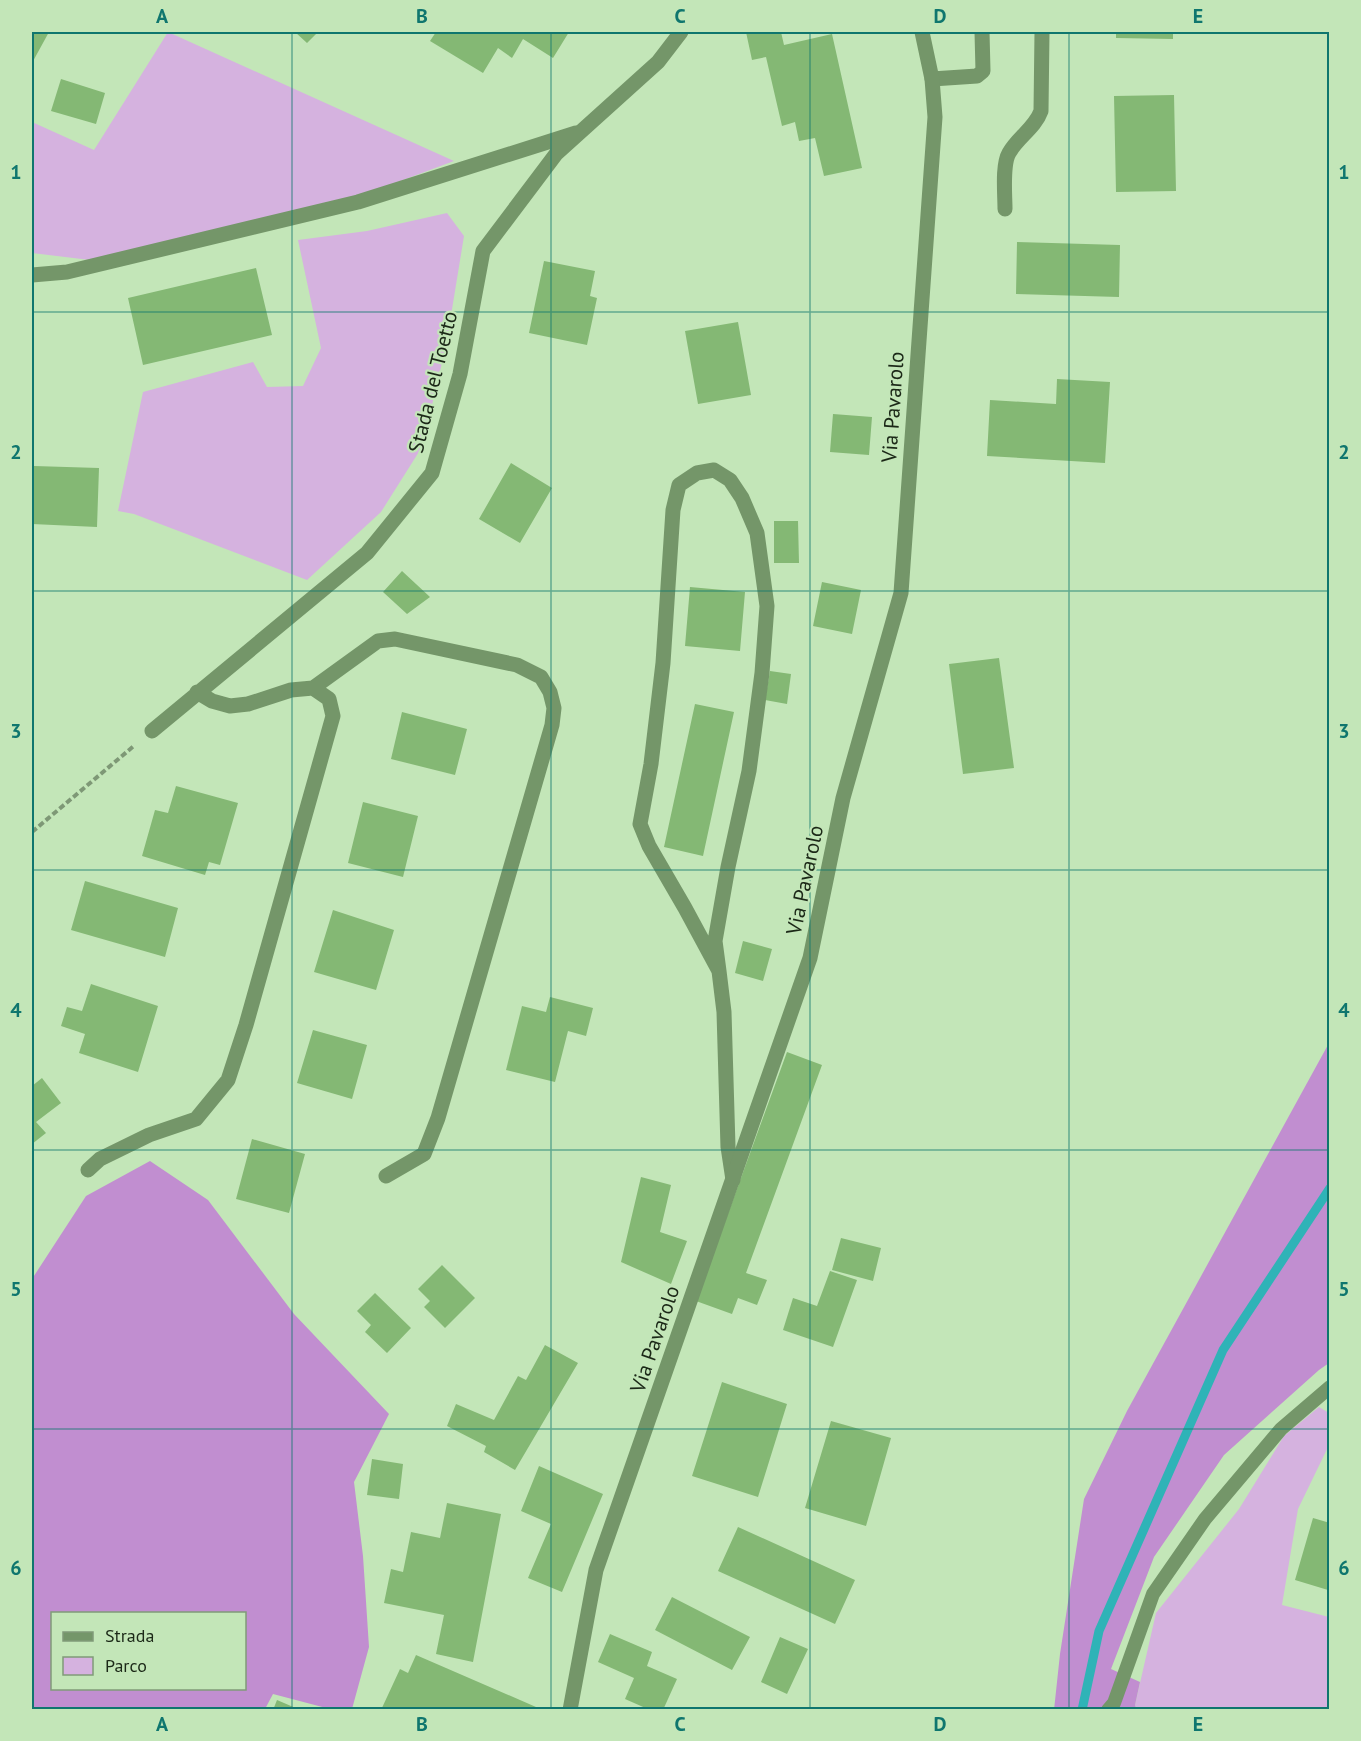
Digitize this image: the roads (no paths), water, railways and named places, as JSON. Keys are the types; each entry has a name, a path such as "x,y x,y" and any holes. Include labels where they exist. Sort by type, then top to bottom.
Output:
{"street":[{"name":"Stada del Toetto","path":"152,731 367,553 432,473 460,374 483,251 556,153 658,62 681,32"},
{"name":"Via Pavarolo","path":"570,1710 596,1570 810,958 843,798 901,592 935,117 932,78 922,32"},
{"path":"932,78 976,76 983,71 982,32"},
{"path":"1005,209 1008,155 1038,119 1041,111 1042,32"},
{"path":"32,275 67,272 358,202 581,131"},
{"path":"719,971 649,846 640,824 651,764 663,663 673,510 679,485 697,473 714,470 730,480 742,498 757,533 767,606 762,673 749,771 714,941 719,971 724,1012 728,1147 733,1180"},
{"path":"197,692 212,701 230,706 248,704 291,690 313,688 378,641 395,639 517,665 541,677 550,692 554,708 552,725 438,1118 424,1154 386,1176"},
{"path":"88,1170 100,1159 149,1135 196,1119 228,1080 246,1025 333,716 329,699 313,688"}],"lane":[{"path":"1108,1710 1114,1703 1153,1594 1199,1528 1281,1429 1329,1387"}],"waterway":[{"path":"1082,1710 1099,1631 1223,1350 1330,1188"}]}
